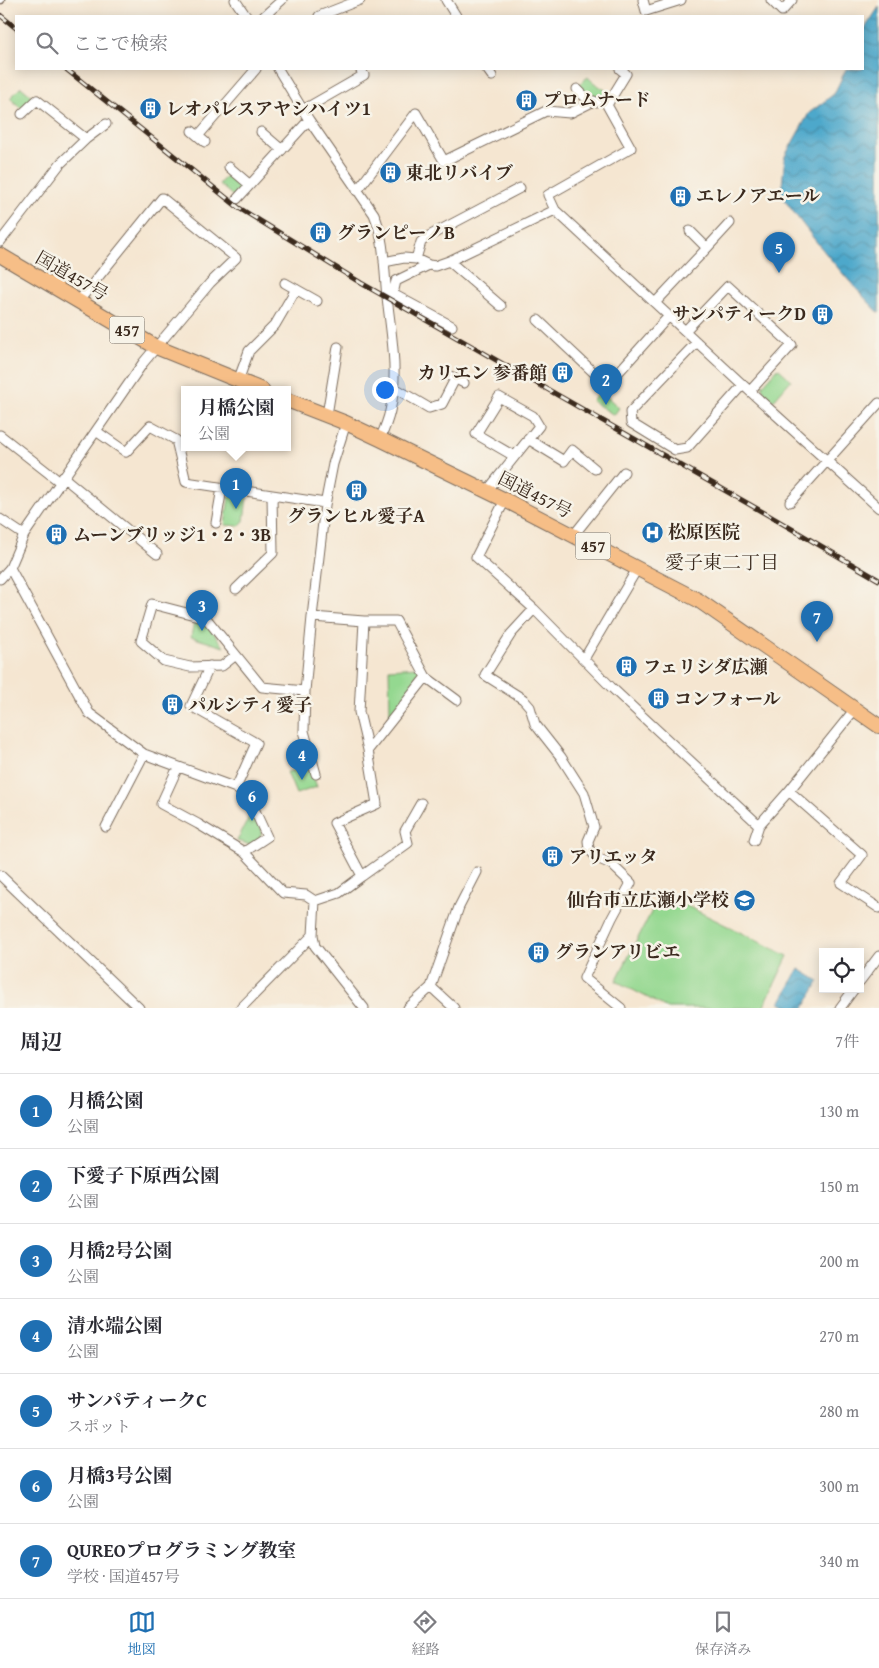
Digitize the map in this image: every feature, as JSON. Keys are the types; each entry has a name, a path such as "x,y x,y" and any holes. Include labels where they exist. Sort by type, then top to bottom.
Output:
{"highway":[{"name":"国道457号","path":"0,256 156,347 251,386"},
{"name":"国道457号","path":"291,402 346,423 487,491 698,600 879,726"}],"street":[{"path":"235,0 245,15"},
{"path":"265,15 282,0"},
{"path":"326,15 360,0"},
{"path":"446,0 455,15"},
{"path":"643,0 646,11 681,0"},
{"path":"771,0 782,11 792,0"},
{"path":"198,136 255,70"},
{"path":"279,70 309,120 374,214 380,229 392,336 393,387 390,411 380,439"},
{"path":"303,110 364,75 361,70"},
{"path":"607,105 626,74 621,70"},
{"path":"577,89 587,99 607,105 631,148 548,195 555,210 826,462 879,507"},
{"path":"22,114 37,100 86,139"},
{"path":"357,191 416,113 444,161 546,111 570,113 594,101"},
{"path":"238,199 309,120"},
{"path":"0,242 60,164 86,139 106,124"},
{"path":"261,132 282,150"},
{"path":"229,167 250,185"},
{"path":"416,259 421,242 427,237 520,188"},
{"path":"0,579 10,568 24,535 143,363 210,283 236,258 162,198 78,302"},
{"path":"452,326 393,294 396,281 429,266 435,266 449,260 555,210"},
{"path":"655,302 730,223"},
{"path":"690,231 707,248"},
{"path":"384,262 404,258 416,259 429,266"},
{"path":"449,260 501,306"},
{"path":"284,283 317,301"},
{"path":"685,331 728,286 792,345 687,448 675,450 630,424 630,412 697,342"},
{"path":"238,381 249,350 275,324 296,289"},
{"path":"538,320 607,386 669,316"},
{"path":"327,415 338,347"},
{"path":"393,387 429,408 442,404 456,379"},
{"path":"487,491 539,426 534,416 499,397 476,434 514,456"},
{"path":"790,502 879,403"},
{"path":"316,774 304,731 305,691 325,503 333,464 346,423"},
{"path":"96,431 126,452 150,426 176,440 186,482 325,503"},
{"path":"0,435 62,479 157,554"},
{"path":"528,439 564,461 572,450 596,469"},
{"path":"574,536 624,472"},
{"path":"216,523 222,488"},
{"path":"236,589 274,553 272,495"},
{"path":"505,500 476,557 534,609 611,687 759,825"},
{"path":"0,519 24,535"},
{"path":"10,568 90,713 144,754 236,788 250,800 267,837 244,852"},
{"path":"584,659 637,569"},
{"path":"236,655 222,666 190,667 164,661 141,641 152,604 206,618 262,687 305,691"},
{"path":"534,609 511,634 485,675 523,699 530,707 535,724 561,756 584,793 594,827 588,841 589,849 597,858 611,864 631,883 612,918 584,978 621,1008"},
{"path":"312,617 364,621 396,621 426,677 457,700"},
{"path":"362,876 334,823 377,804 368,750 359,712 364,621"},
{"path":"210,666 191,706 256,743 236,788"},
{"path":"368,750 426,677"},
{"path":"754,840 759,825 855,709"},
{"path":"106,827 144,754"},
{"path":"178,767 161,804 244,852 283,893 306,895 315,901"},
{"path":"789,791 862,855 841,883 879,908"},
{"path":"315,901 339,893 408,843 405,831 421,804"},
{"path":"408,1008 431,987 459,907 477,872"},
{"path":"0,875 139,1008"},
{"path":"315,901 313,935 315,946 364,1008"},
{"path":"242,1008 313,935"},
{"path":"864,975 879,956"},
{"path":"431,987 454,1008"},
{"path":"840,1008 851,993"}],"green space":[{"path":"588,77 608,92 600,101 586,94 578,85"},
{"path":"21,87 34,98 23,110 10,98"},
{"path":"230,172 240,180 240,188 234,197 219,184"},
{"path":"778,368 791,380 773,401 764,393 762,386"},
{"path":"601,391 619,408 614,415 592,401"},
{"path":"229,497 247,497 244,521 239,526 225,525"},
{"path":"194,621 208,625 224,647 191,637"},
{"path":"417,667 423,676 393,716 390,715 389,669"},
{"path":"310,767 317,787 296,794 287,772"},
{"path":"252,811 262,830 260,838 251,845 237,841"},
{"path":"661,893 788,956 763,1008 667,1008 616,981"}],"water":[{"path":"879,7 879,313 828,256 781,195 785,156 809,113 834,94 846,70 864,70 864,30"},
{"path":"799,969 819,981 804,1008 789,1008 780,1003"}],"railway":[{"path":"0,15 15,27"},
{"path":"67,70 239,208 361,283 879,580"}],"place":[{"name":"プロムナード","path":"527,100"},
{"name":"レオパレスアヤシハイツ1","path":"150,109"},
{"name":"東北リバイブ","path":"390,173"},
{"name":"エレノアエール","path":"680,196"},
{"name":"グランピーノB","path":"321,233"},
{"name":"サンパティークC","path":"779,273"},
{"name":"サンパティークD","path":"822,314"},
{"name":"カリエン 参番館","path":"563,373"},
{"name":"下愛子下原西公園","path":"606,405"},
{"name":"グランヒル愛子A","path":"356,491"},
{"name":"月橋公園","path":"236,509"},
{"name":"松原医院","path":"652,532"},
{"name":"ムーンブリッジ1・2・3B","path":"57,535"},
{"name":"月橋2号公園","path":"202,631"},
{"name":"QUREOプログラミング教室","path":"817,642"},
{"name":"フェリシダ広瀬","path":"627,667"},
{"name":"コンフォール","path":"658,699"},
{"name":"パルシティ愛子","path":"172,705"},
{"name":"清水端公園","path":"302,780"},
{"name":"月橋3号公園","path":"252,821"},
{"name":"アリエッタ","path":"553,857"},
{"name":"仙台市立広瀬小学校","path":"745,900"},
{"name":"グランアリビエ","path":"539,952"}],"district":[{"name":"愛子東二丁目","path":"722,562"}]}
